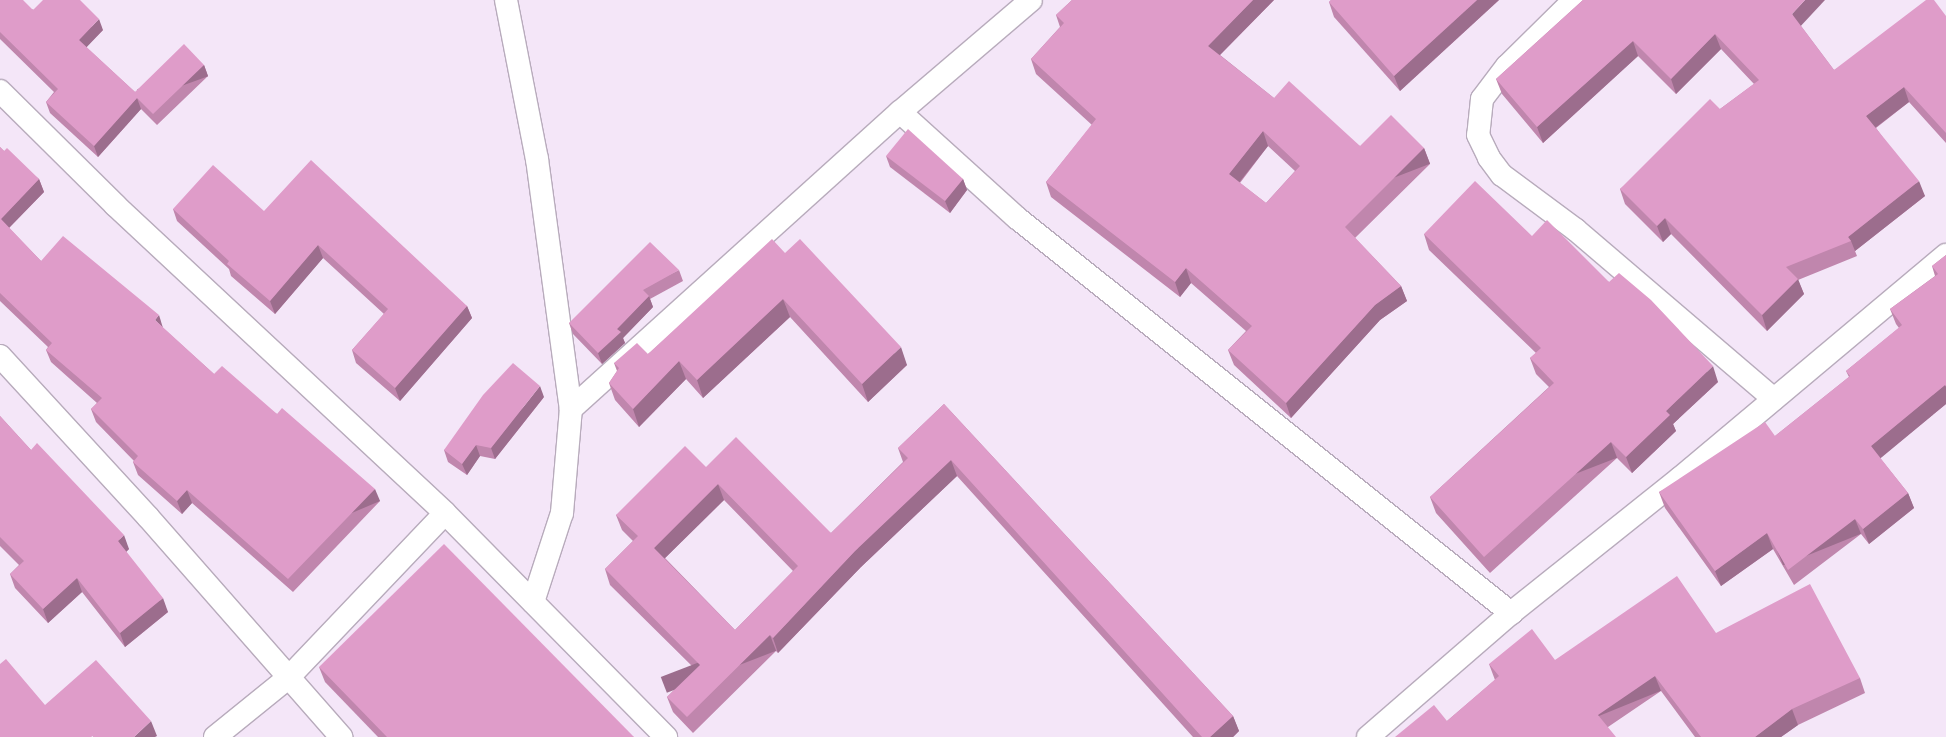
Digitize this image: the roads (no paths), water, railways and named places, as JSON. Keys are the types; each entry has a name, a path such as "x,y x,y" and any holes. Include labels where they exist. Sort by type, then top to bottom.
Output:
{"street":[{"path":"506,0 537,159 571,409 562,514 533,602"},
{"path":"571,409 900,112 1031,0"},
{"path":"1574,0 1508,66 1482,99 1478,135 1489,158 1502,175 1576,230 1774,399"},
{"path":"0,92 144,232 445,513 666,737"},
{"path":"900,112 1017,218 1511,613"},
{"path":"1368,737 1511,613 1774,399 1946,255"},
{"path":"0,356 340,737"},
{"path":"215,737 288,677 445,513"}]}
